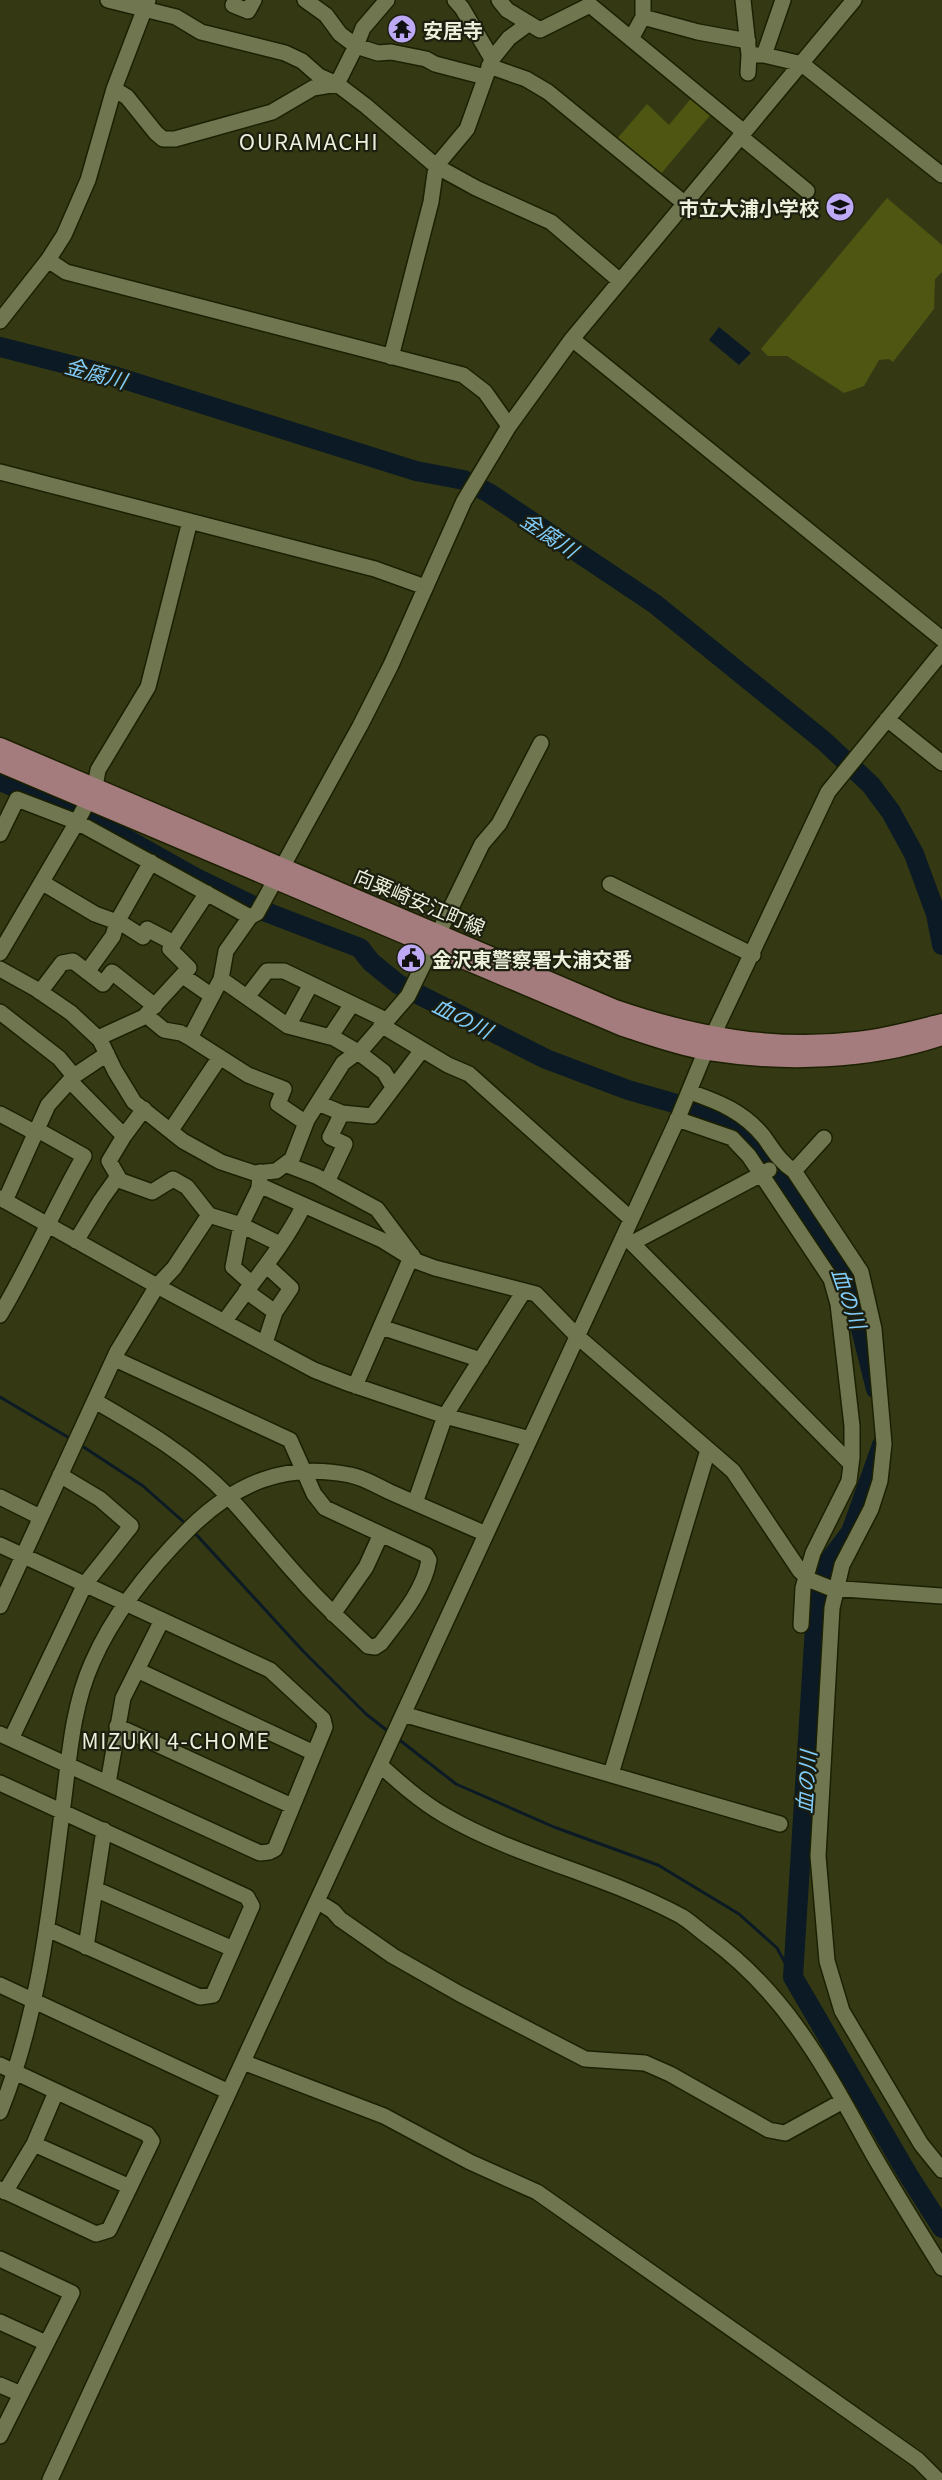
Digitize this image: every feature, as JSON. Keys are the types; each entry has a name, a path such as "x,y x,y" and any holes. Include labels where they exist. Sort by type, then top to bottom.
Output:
{"main road":[{"name":"向粟崎安江町線","path":"0,747 90,796"},
{"name":"向粟崎安江町線","path":"0,763 90,796 278,872 435,940 623,1027 665,1041 710,1043 790,1058 942,1036"},
{"name":"向粟崎安江町線","path":"860,1047 942,1023"}],"street":[{"path":"108,0 146,5 176,17 201,32 285,53 302,61 319,76 337,84 366,106 436,166 476,188 550,222 620,281"},
{"path":"233,5 248,11 254,0"},
{"path":"305,0 326,15 340,34 356,46 378,53 392,52 426,59 435,64 488,67 526,79 548,92 684,203"},
{"path":"337,84 363,28 387,0"},
{"path":"455,0 462,8 488,67"},
{"path":"499,0 507,10 540,30 595,3 631,39 807,191"},
{"path":"631,39 644,17 643,0"},
{"path":"743,0 754,50"},
{"path":"748,73 754,50 783,0"},
{"path":"190,1038 221,979 226,951 256,911 360,726 391,665 464,501 496,446 572,339 854,0"},
{"path":"2,319 48,260 64,235 88,180 114,89 146,5"},
{"path":"644,17 802,64 942,175"},
{"path":"391,357 431,202 436,166 466,129 488,67 509,39 528,24"},
{"path":"114,89 127,97 163,139 176,139 272,112 313,88 337,84"},
{"path":"48,260 66,272 463,375 485,392 509,426"},
{"path":"572,339 942,639"},
{"path":"0,472 375,569 425,586"},
{"path":"0,953 77,821 90,796 98,770 148,687 190,521"},
{"path":"50,2480 530,1439 578,1336 628,1239 631,1219 710,1043 753,956 828,792 942,652"},
{"path":"887,719 942,763"},
{"path":"275,1312 249,1287 233,1267 241,1226 260,1179 292,1159 306,1123 343,1063 358,1052 411,989 482,844 499,824 541,743"},
{"path":"0,834 17,799 77,821 207,893 256,911"},
{"path":"87,972 113,936 118,922 151,862"},
{"path":"42,883 94,914 118,922 142,937 147,929 174,943"},
{"path":"610,884 753,956"},
{"path":"98,1038 151,1010 183,976 189,968 170,949 207,893"},
{"path":"40,992 62,963 74,961 103,984 112,972 151,1010 164,1030 181,1033 248,1075 284,1089 278,1104 306,1123"},
{"path":"247,997 267,971 284,971 384,1022 422,1050 447,1065 469,1074 631,1219"},
{"path":"2,974 40,992 71,1013 98,1038 134,1102 183,1141 221,1162 254,1173 303,1207 327,1214 411,1256"},
{"path":"183,976 212,996"},
{"path":"221,979 288,1026 330,1037 358,1052 384,1072 393,1087"},
{"path":"288,1026 311,984"},
{"path":"330,1037 352,1004"},
{"path":"0,1012 59,1058 72,1078 124,1136"},
{"path":"318,1103 342,1113 372,1116 422,1050"},
{"path":"107,1054 72,1078 48,1105 2,1200 314,1370 446,1416 530,1439"},
{"path":"171,1130 220,1057"},
{"path":"689,1092 720,1102 742,1114 763,1136 780,1163 794,1172 861,1272 874,1329 884,1444 880,1481 871,1509 842,1565 833,1588 818,1856 827,1961 842,2011 921,2144 942,2170"},
{"path":"109,1161 144,1109"},
{"path":"327,1182 345,1144 330,1137 342,1113"},
{"path":"0,1114 84,1156 109,1161 120,1180"},
{"path":"678,1118 732,1138 749,1156 831,1279 838,1304 852,1426 851,1464 849,1481 813,1553 808,1579 803,1588 801,1625"},
{"path":"794,1172 824,1138"},
{"path":"0,1315 84,1156"},
{"path":"628,1239 761,1175 780,1163"},
{"path":"285,1164 327,1182 377,1209 416,1261 536,1294 578,1336 734,1471 808,1579 833,1588 942,1596"},
{"path":"76,1241 116,1179 152,1192 173,1179 187,1187 208,1215 226,1223 241,1226 280,1244"},
{"path":"224,1322 267,1266 303,1207"},
{"path":"0,1606 115,1359 157,1286 174,1268 208,1215"},
{"path":"628,1239 851,1464"},
{"path":"355,1386 411,1256"},
{"path":"264,1343 275,1312 291,1288 267,1266"},
{"path":"415,1503 446,1416 524,1291"},
{"path":"381,1327 481,1360"},
{"path":"95,1401 146,1430 190,1461 227,1495 302,1582 333,1614 368,1646 375,1647 381,1643 408,1606 428,1569 429,1560 426,1555 325,1508 314,1494 290,1440 115,1359"},
{"path":"612,1774 708,1450"},
{"path":"0,2112 16,2073 35,2001 76,1713 92,1663 125,1603 168,1550 205,1513 227,1495 259,1479 305,1471 352,1475 486,1534"},
{"path":"0,1545 85,1584 270,1670 323,1719 325,1727 274,1849 260,1853 6,1736 85,1584 131,1526 100,1499 60,1475"},
{"path":"0,1497 40,1517"},
{"path":"333,1614 366,1568 381,1534"},
{"path":"108,1783 123,1698 162,1620"},
{"path":"137,1670 314,1753"},
{"path":"401,1719 612,1774 780,1824"},
{"path":"117,1726 292,1806"},
{"path":"380,1765 412,1794 445,1815 486,1836 611,1884 682,1917 726,1950 761,1981 790,2015 816,2052 903,2206 942,2268"},
{"path":"0,1783 63,1810 250,1900 252,1906 213,1995 207,1998 200,1997 46,1929"},
{"path":"86,1947 104,1830"},
{"path":"95,1889 233,1949"},
{"path":"317,1901 393,1956 460,1994 585,2059 645,2063 670,2074 769,2130 785,2133 843,2101"},
{"path":"0,1985 229,2092"},
{"path":"243,2062 384,2116 470,2162 537,2192 918,2460 938,2480"},
{"path":"0,2066 147,2134 152,2141 109,2230 96,2234 3,2191 34,2144 56,2092"},
{"path":"34,2144 130,2187"},
{"path":"0,2259 72,2292 0,2436"},
{"path":"0,2322 46,2343"},
{"path":"0,2385 21,2394"}],"green space":[{"path":"693,96 713,112 659,176 616,140 647,104 669,125"},
{"path":"887,198 942,245 942,272 935,279 934,309 893,362 889,359 879,360 864,386 844,393 787,356 768,356 761,349"}],"water":[{"path":"719,327 751,353 739,365 709,340"}],"waterway":[{"name":"金腐川","path":"0,347 117,377 416,471 464,480 489,493 655,604 824,741 871,785 891,812 914,854 936,914 942,945"},
{"name":"血の川","path":"0,781 89,818 196,878 266,912 360,948 371,962 398,984 546,1059 628,1090 698,1110 737,1126 752,1140 828,1244 849,1281 876,1389"},
{"path":"0,1397 71,1439"},
{"path":"79,1444 143,1486 186,1524"},
{"name":"血の川","path":"882,1445 851,1532 822,1570 817,1595 793,1977 907,2173 942,2228"},
{"path":"193,1531 303,1651 366,1714 389,1732"},
{"path":"397,1738 456,1784 554,1827 658,1865 739,1914 777,1948 793,1977"}],"place":[{"name":"安居寺","path":"402,29"},
{"name":"市立大浦小学校","path":"840,207"},
{"name":"金沢東警察署大浦交番","path":"411,958"}],"district":[{"name":"OURAMACHI","path":"309,140"},
{"name":"MIZUKI 4-CHOME","path":"176,1740"}]}
